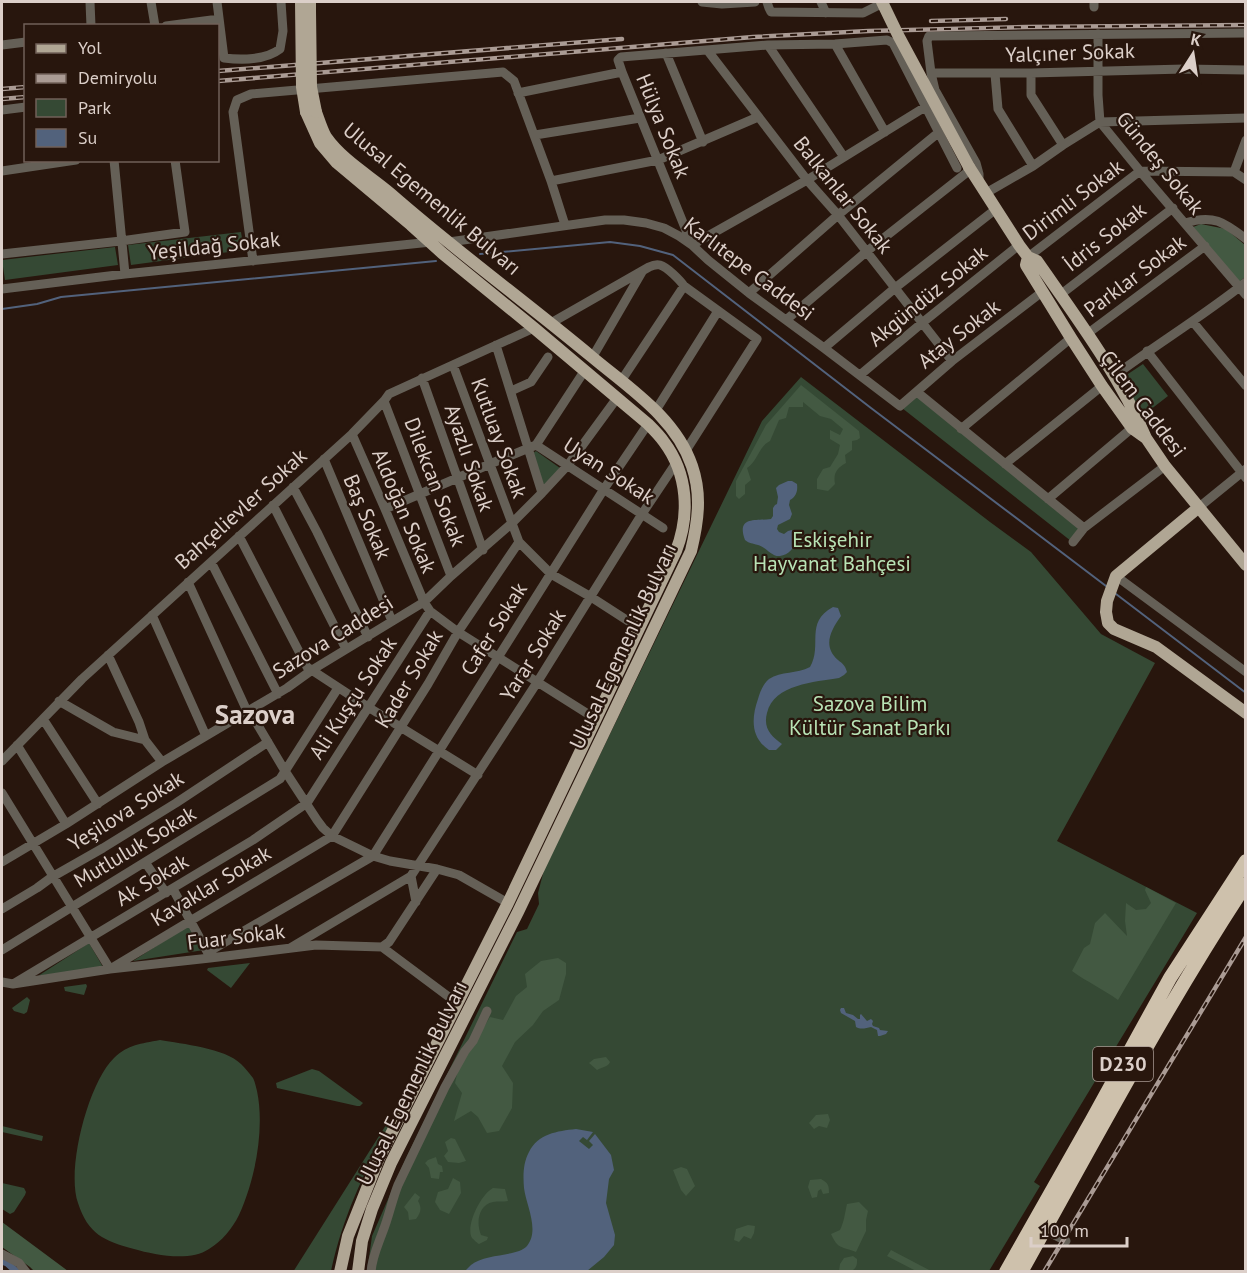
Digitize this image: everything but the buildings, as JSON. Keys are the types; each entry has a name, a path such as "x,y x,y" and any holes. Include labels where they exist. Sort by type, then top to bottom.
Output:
{"highway":[{"name":"D230","path":"1006,1272 1170,978 1245,861"},
{"name":"D230","path":"1021,1272 1173,1000 1245,884"}],"main road":[{"path":"301,2 302,87 311,112"},
{"path":"883,2 965,168 983,188 1019,245 1028,257 1036,261 1087,334 1114,376 1146,438"},
{"name":"Ulusal Egemenlik Bulvarı","path":"310,6 311,112 320,143 337,163 648,424 665,442 676,463 685,498 682,536 676,551 508,903 379,1158 348,1236 340,1272"},
{"name":"Ulusal Egemenlik Bulvarı","path":"311,112 326,136 343,155 656,410 676,435 692,465 698,488 698,510 691,551 518,912 391,1163 362,1241 358,1272"},
{"name":"Çilem Caddesi","path":"1028,257 1026,266 1102,386 1132,428 1146,438 1165,466 1245,565"},
{"path":"534,328 551,323"},
{"path":"1198,508 1116,576 1107,601 1108,623 1114,629 1156,647 1245,713"},
{"path":"1173,529 1193,521 1214,528"}],"street":[{"path":"90,2 91,24"},
{"path":"151,2 154,24"},
{"path":"217,2 224,58 242,60 274,53 280,49 283,31 281,2"},
{"path":"702,2 722,4 755,2"},
{"path":"767,2 771,12 862,14 883,2"},
{"path":"821,2 826,13"},
{"path":"181,24 219,19"},
{"path":"1245,33 929,36 927,41 935,90 975,163 983,188 1033,166 1100,122 1245,118"},
{"name":"Gündeş Sokak","path":"1098,34 1100,122 1185,223 1244,288"},
{"name":"Hülya Sokak","path":"692,245 622,72 618,60 621,57 768,45 835,44 887,40 893,43 925,106"},
{"path":"2,45 24,42"},
{"path":"835,44 885,132"},
{"path":"768,45 844,157"},
{"name":"Balkanlar Sokak","path":"708,51 807,180 838,215 952,361"},
{"path":"666,53 703,142"},
{"name":"Yalçıner Sokak","path":"931,73 1245,70"},
{"path":"253,261 233,112 237,100 251,94 502,72 514,81 552,181 565,225"},
{"path":"518,93 622,72"},
{"path":"1030,73 1031,95 1063,145"},
{"path":"995,74 998,109 1033,166"},
{"path":"692,245 807,180 939,99"},
{"path":"786,320 965,168 938,133 925,106"},
{"path":"2,110 24,107"},
{"path":"534,135 640,117"},
{"path":"552,181 658,160 758,117"},
{"path":"749,293 838,215 938,133"},
{"path":"1234,172 1245,140"},
{"path":"2,171 63,162"},
{"path":"114,162 125,274"},
{"path":"2,254 185,232 175,162"},
{"path":"1140,171 1234,172 1245,180"},
{"name":"Dirimli Sokak","path":"1028,257 1140,171"},
{"name":"İdris Sokak","path":"1060,295 1173,208"},
{"path":"824,348 895,288 996,209"},
{"path":"1185,223 1197,219 1215,220 1227,224 1245,239"},
{"name":"Karlıtepe Caddesi","path":"448,242 605,220 624,220 664,228 692,245 749,293 900,406"},
{"name":"Yeşildağ Sokak","path":"2,289 125,274 431,243"},
{"name":"Akgündüz Sokak","path":"860,375 1019,245"},
{"name":"Parklar Sokak","path":"1087,334 1205,246"},
{"path":"551,323 654,265 660,265 680,280 684,286 757,339 685,452"},
{"path":"592,358 643,271"},
{"path":"621,381 684,286"},
{"path":"1114,376 1147,351 1244,288"},
{"name":"Atay Sokak","path":"900,406 952,361 1042,292"},
{"path":"656,410 718,310"},
{"path":"1193,322 1245,386"},
{"name":"Bahçelievler Sokak","path":"2,761 82,679 352,434 389,394 534,328"},
{"path":"961,429 1071,339"},
{"path":"496,345 532,447 542,493"},
{"path":"1147,351 1244,473 1198,508"},
{"path":"511,391 531,382 548,357"},
{"name":"Kutluay Sokak","path":"453,365 519,542"},
{"path":"385,509 532,447 585,370"},
{"name":"Ayazlı Sokak","path":"423,378 483,550"},
{"path":"1005,464 1102,386"},
{"path":"917,392 1084,528"},
{"name":"Sazova Caddesi","path":"2,862 424,602 483,550 542,493 568,465 617,398"},
{"name":"Dilekcan Sokak","path":"384,401 451,576"},
{"name":"Cafer Sokak","path":"373,856 604,489 648,424"},
{"path":"1048,499 1132,428"},
{"name":"Aldoğan Sokak","path":"352,434 424,602 430,611 458,632 596,719"},
{"name":"Uyan Sokak","path":"532,447 568,465 663,528"},
{"name":"Baş Sokak","path":"324,459 392,621"},
{"name":"Yarar Sokak","path":"411,876 478,775 676,463"},
{"path":"1073,542 1084,528 1165,466"},
{"path":"293,487 368,637"},
{"path":"273,505 346,649"},
{"path":"239,536 307,667 478,775"},
{"path":"519,542 551,574 639,628"},
{"name":"Kader Sokak","path":"332,836 429,684 458,632 519,542"},
{"path":"211,562 278,693"},
{"path":"1116,576 1245,672"},
{"path":"188,582 247,711 323,828 332,836 373,856 459,875 508,903"},
{"name":"Ali Kuşçu Sokak","path":"307,803 430,611"},
{"path":"152,615 206,736"},
{"path":"108,656 145,740 162,762"},
{"name":"Mutluluk Sokak","path":"2,950 280,779 338,688"},
{"path":"59,701 113,732 145,740"},
{"path":"44,718 98,804"},
{"name":"Yeşilova Sokak","path":"2,909 158,814 268,742"},
{"path":"17,745 66,824"},
{"path":"2,793 110,969"},
{"name":"Ak Sokak","path":"14,984 253,840 307,803"},
{"name":"Kavaklar Sokak","path":"110,969 332,836"},
{"path":"145,862 191,920 209,955 373,856"},
{"path":"436,869 389,942 382,947 457,1003"},
{"path":"290,948 411,876 416,902"},
{"name":"Fuar Sokak","path":"2,982 14,984 209,955 316,945 382,947"},
{"path":"370,1272 374,1253 398,1185 441,1096 465,1051 477,1035 487,1011"},
{"path":"1045,1230 1066,1241"},
{"path":"2,1254 19,1263 26,1272"}],"green space":[{"path":"1201,224 1226,229 1245,245 1245,277 1239,282 1193,227"},
{"path":"241,232 244,250 131,265 128,245"},
{"path":"115,247 118,265 5,280 2,260"},
{"path":"1143,364 1168,396 1141,417 1119,380"},
{"name":"Sazova Bilim Kültür Sanat Parkı","path":"801,377 1031,552 1101,634 1155,663 1057,841 1197,913 1034,1182 1040,1186 989,1271 367,1272 372,1236 406,1158 517,932 527,929 539,904 538,893 544,870 762,421"},
{"path":"801,385 859,431 860,438 852,441 852,450 845,455 846,463 836,471 835,484 828,491 817,489 817,479 823,469 830,467 838,454 840,445 830,439 830,430 840,435 843,429 831,419 820,416 803,402 803,407 789,407 786,418 779,420 770,441 747,468 751,480 745,485 745,494 739,499 736,496 736,481 766,425"},
{"path":"917,395 1081,528 1071,541 902,408"},
{"path":"536,451 560,468 544,486 533,453"},
{"path":"1146,887 1176,903 1118,1000 1072,971 1084,948 1090,944 1095,923 1105,913 1127,936 1126,903 1136,910 1146,909 1151,903 1145,890"},
{"path":"190,924 204,950 133,961"},
{"path":"89,943 103,967 38,976"},
{"path":"558,958 566,963 566,974 559,1000 543,1011 533,1025 515,1042 502,1066 513,1083 512,1108 499,1131 487,1133 478,1117 471,1111 454,1121 462,1093 455,1083 458,1070 490,1017 503,1020 516,996 527,987 525,974 541,961"},
{"path":"250,963 231,988 207,970 208,968"},
{"path":"86,984 84,995 65,991 64,987"},
{"path":"27,997 30,1000 27,1012 24,1014 14,1011 12,1008"},
{"path":"160,1040 225,1054 241,1064 253,1078 257,1091 259,1138 254,1170 245,1201 230,1230 209,1249 192,1255 172,1256 152,1253 123,1246 98,1235 82,1214 75,1188 77,1149 82,1128 88,1106 104,1070 125,1050 135,1045"},
{"path":"606,1057 609,1064 597,1070 589,1063 594,1059"},
{"path":"312,1069 319,1071 363,1103 357,1106 277,1088 276,1083"},
{"path":"828,1114 830,1120 827,1128 819,1126 814,1129 809,1123 816,1115"},
{"path":"386,1125 389,1127 362,1180 348,1215 331,1271 293,1272"},
{"path":"2,1126 43,1136 42,1141 2,1132"},
{"path":"451,1138 455,1139 466,1161 448,1162 444,1156 448,1151 445,1142"},
{"path":"436,1157 443,1172 440,1172 439,1179 431,1178 429,1168 425,1163"},
{"path":"681,1167 687,1169 695,1186 686,1196 673,1170"},
{"path":"453,1178 460,1182 461,1193 449,1214 440,1210 435,1202 438,1192 448,1189"},
{"path":"821,1179 828,1184 829,1193 823,1194 821,1189 817,1197 812,1198 808,1187 810,1180"},
{"path":"2,1183 24,1188 26,1192 14,1212 10,1214 2,1209"},
{"path":"493,1188 505,1189 508,1201 488,1204 481,1211 479,1230 481,1235 488,1237 479,1244 470,1233 472,1218 479,1203"},
{"path":"415,1193 420,1197 418,1201 420,1210 416,1219 409,1220 408,1212 404,1207"},
{"path":"859,1202 868,1211 866,1231 856,1252 838,1245 831,1234 840,1230 847,1204"},
{"path":"2,1222 68,1271 34,1271 2,1247"},
{"path":"748,1225 755,1226 751,1239 744,1236 739,1242 734,1240 736,1229"},
{"path":"891,1250 931,1271 916,1271 887,1256"},
{"path":"853,1256 857,1259 854,1269 839,1271 844,1258"}],"water":[{"path":"788,481 797,484 796,494 790,500 789,505 792,514 790,519 778,525 777,529 784,534 792,530 796,538 794,546 788,553 777,556 745,540 743,527 749,521 771,519 773,508 777,504 776,488"},
{"path":"833,607 838,608 841,616 831,632 830,649 845,666 847,672 839,678 808,683 787,690 771,703 766,718 767,727 771,735 782,744 776,750 769,750 759,740 754,728 754,714 763,686 774,676 810,667 814,659 816,627 824,613"},
{"path":"841,1008 858,1019 861,1014 867,1021 871,1019 873,1021 873,1026 888,1031 878,1036 877,1030 871,1027 862,1029 856,1027 855,1021 841,1013"},
{"path":"576,1129 593,1132 587,1140 583,1137 579,1141 589,1149 593,1145 589,1141 595,1134 611,1155 614,1170 609,1179 606,1203 615,1235 614,1245 587,1271 465,1271 477,1261 516,1252 527,1246 531,1240 532,1225 524,1183 527,1156 537,1141 543,1137 555,1132"}],"waterway":[{"path":"480,254 610,242 640,246 673,255 1106,586"},
{"path":"2,309 37,304 61,297 436,261"},
{"path":"1116,594 1246,693"},
{"path":"2,1261 17,1272"}],"railway":[{"path":"931,21 1006,19"},
{"path":"219,81 753,37 1026,27 1246,25"},
{"path":"219,71 622,39"},
{"path":"2,89 24,87"},
{"path":"2,99 24,97"},
{"path":"1044,1272 1246,937"}],"district":[{"name":"Sazova","path":"255,715"}],"park label":[{"name":"Eskişehir Hayvanat Bahçesi","path":"832,552"}]}
